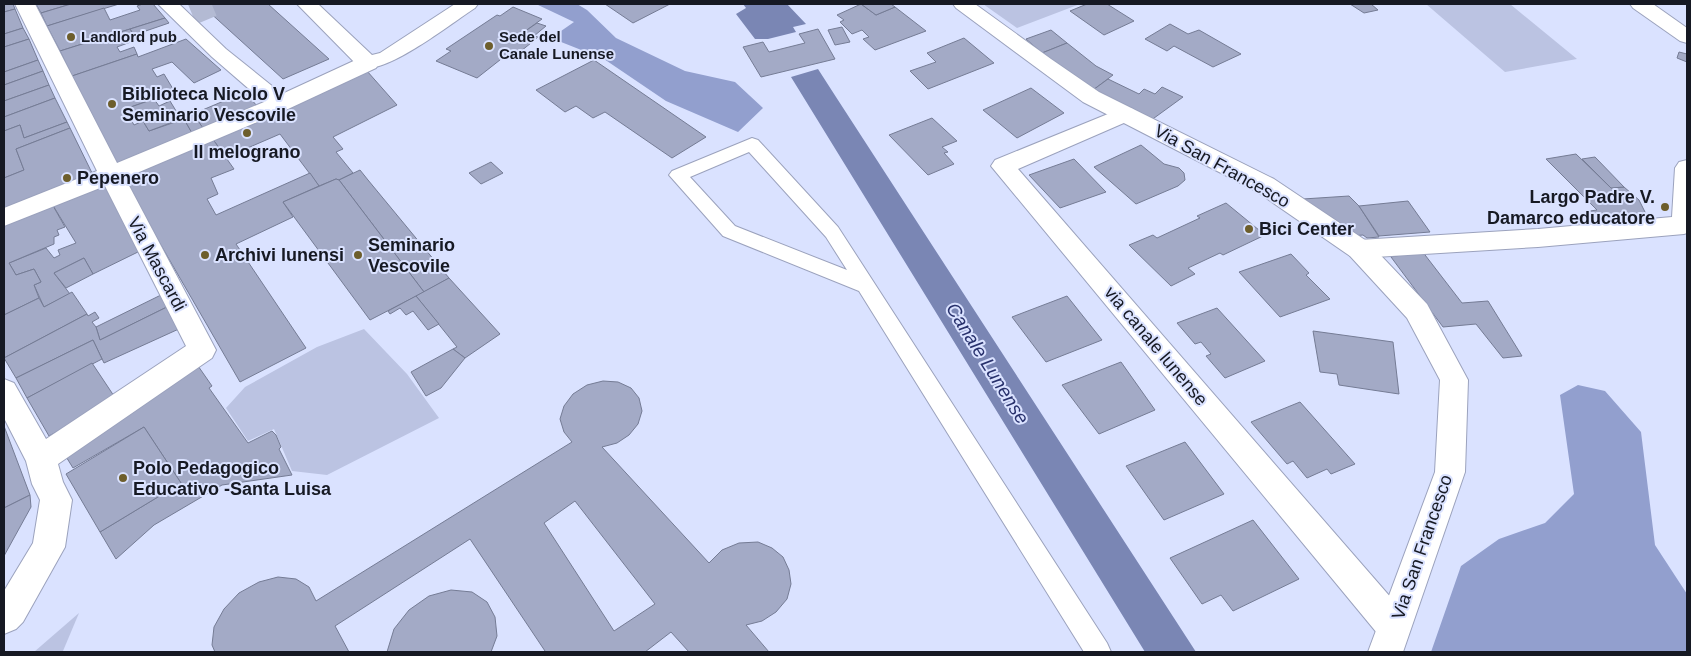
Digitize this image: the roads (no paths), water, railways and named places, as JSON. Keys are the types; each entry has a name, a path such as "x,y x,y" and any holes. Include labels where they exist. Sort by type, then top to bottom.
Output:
{"street":[{"name":"Via Mascardi","path":"26,4 110,175 202,350 45,472"},
{"path":"168,4 219,53 280,104"},
{"path":"307,4 368,63"},
{"path":"4,217 280,104 368,63 387,57 468,4"},
{"name":"Via San Francesco","path":"963,4 1043,64 1091,96 1265,185 1359,249 1417,311 1454,380 1450,472 1390,640"},
{"path":"1640,4 1687,37"},
{"name":"via canale lunense","path":"1125,114 1003,166 1390,640"},
{"path":"1359,249 1610,232 1684,225 1687,168"},
{"path":"4,391 45,472 56,500 49,547 11,610 4,617"}],"lane":[{"path":"866,286 728,232 678,175 752,144 832,232 1098,652"}],"water":[{"path":"743,4 787,4 806,24 793,27 796,32 768,39 755,39 736,14 746,8"},
{"name":"Canale Lunense","path":"818,69 1196,652 1145,652 791,77"}],"tunnel":[{"path":"192,14 216,4"}],"place":[{"name":"Landlord pub","path":"71,37"},
{"name":"Sede del Canale Lunense","path":"489,46"},
{"name":"Biblioteca Nicolo V Seminario Vescovile","path":"112,104"},
{"name":"Il melograno","path":"247,133"},
{"name":"Pepenero","path":"67,178"},
{"name":"Largo Padre V. Damarco educatore","path":"1665,207"},
{"name":"Bici Center","path":"1249,229"},
{"name":"Archivi lunensi","path":"205,255"},
{"name":"Seminario Vescovile","path":"358,255"},
{"name":"Polo Pedagogico Educativo -Santa Luisa","path":"123,478"}]}
